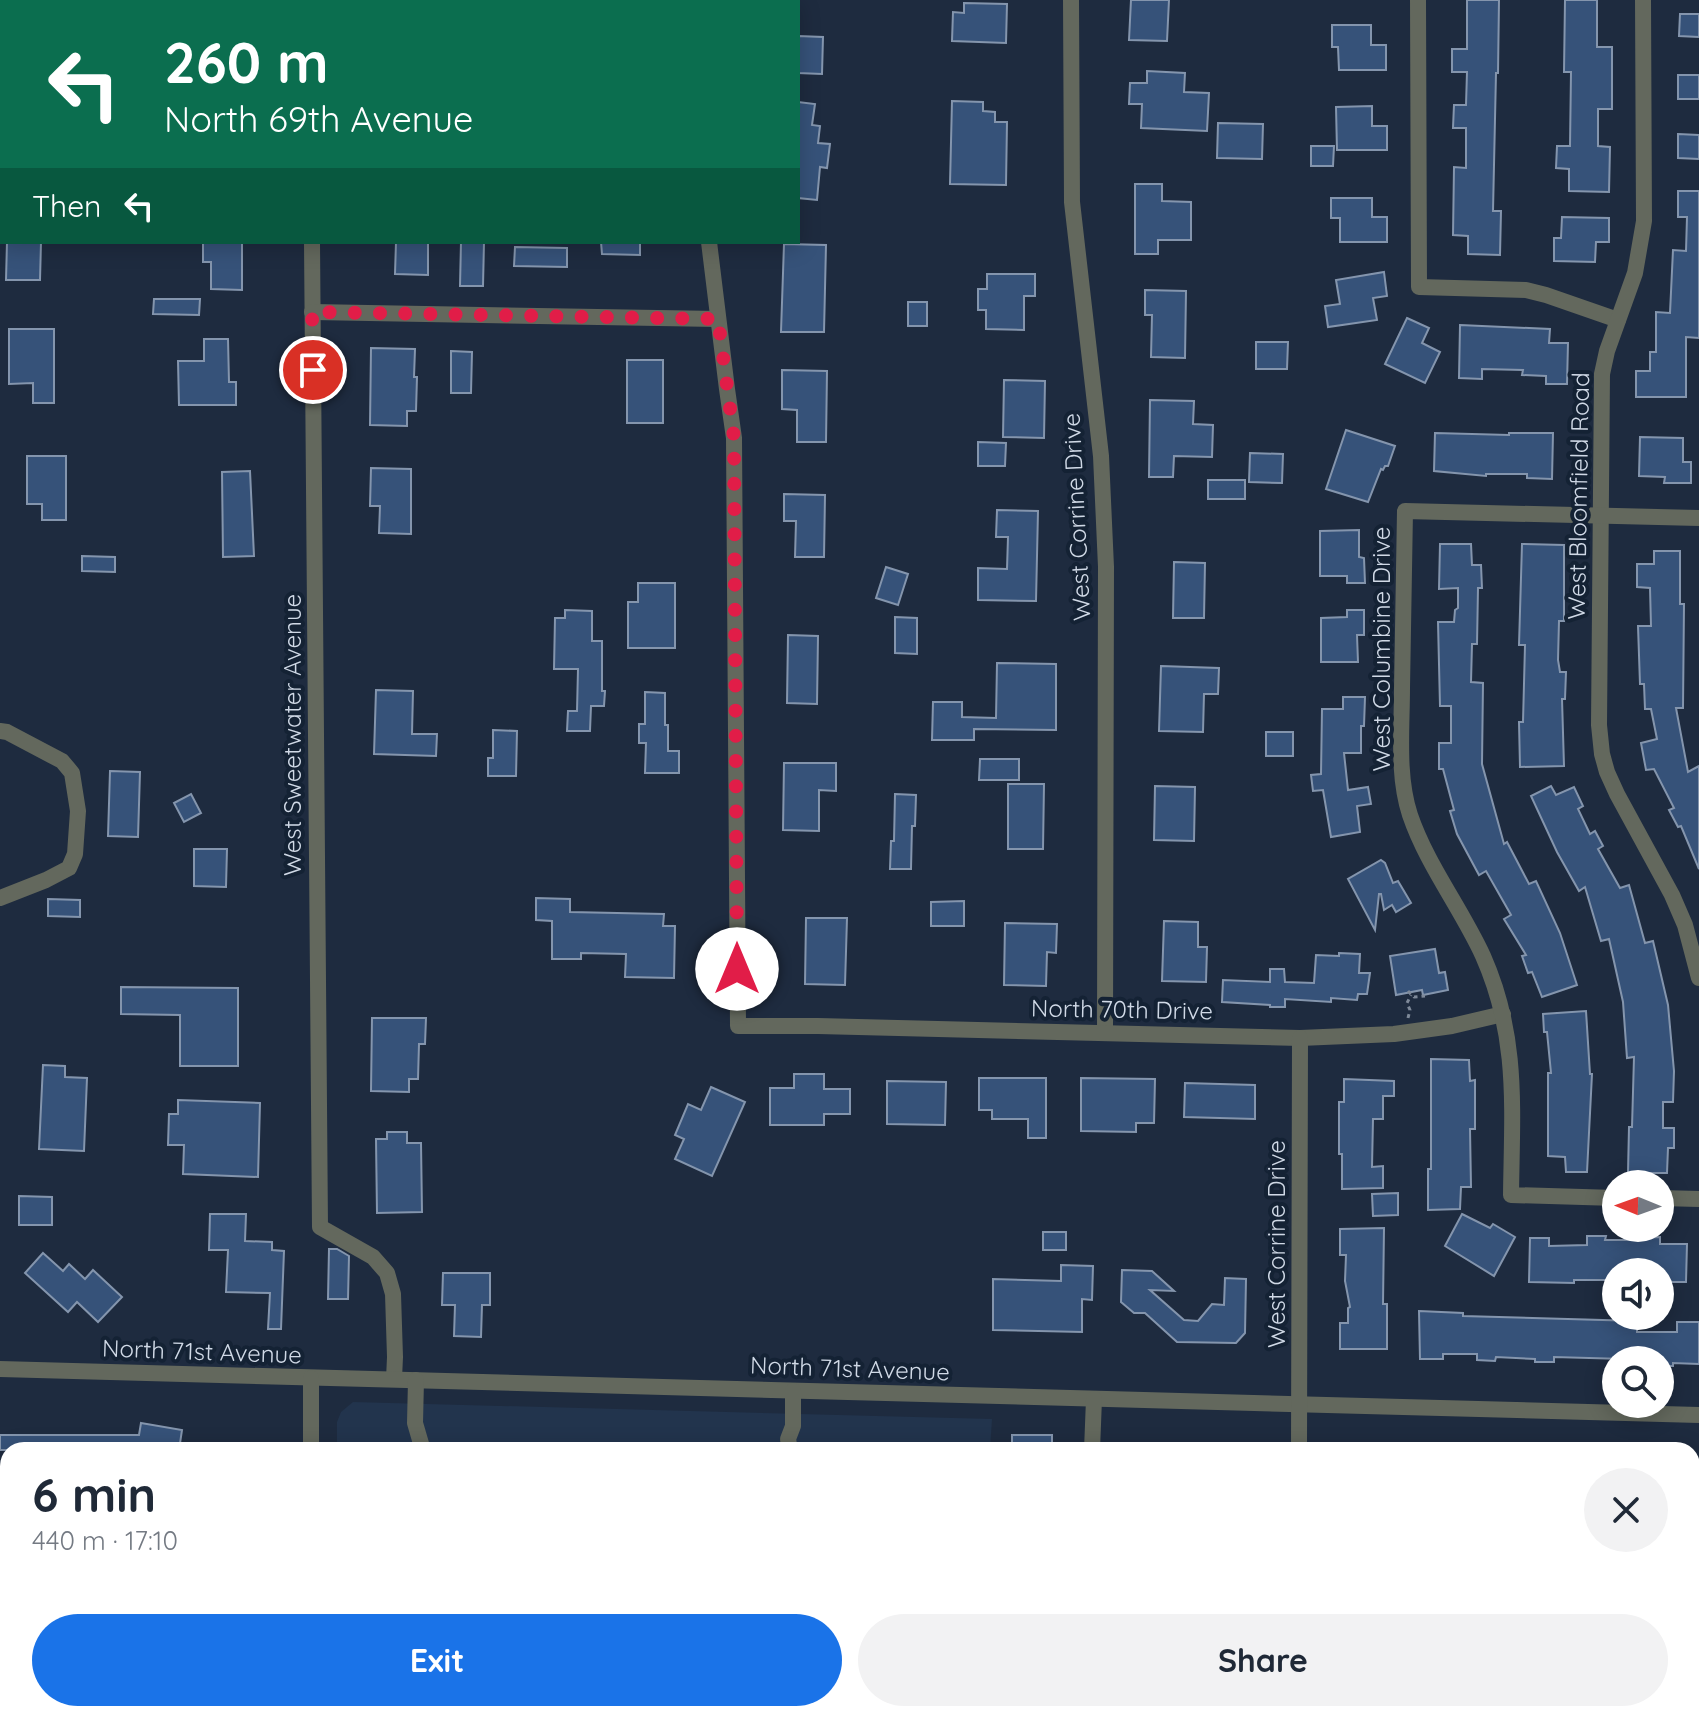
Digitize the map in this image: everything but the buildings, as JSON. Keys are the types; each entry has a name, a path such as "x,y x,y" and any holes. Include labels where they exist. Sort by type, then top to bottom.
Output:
{"street":[{"name":"West Corrine Drive","path":"1071,0 1072,202 1101,456 1106,567 1105,1033"},
{"path":"1418,0 1419,287 1526,290 1618,320"},
{"name":"West Bloomfield Road","path":"1643,0 1644,221 1635,273 1607,351 1600,402 1599,725 1607,772 1672,895 1685,925 1699,978"},
{"name":"West Sweetwater Avenue","path":"312,244 320,1227 373,1257 387,1273 393,1294 394,1379"},
{"path":"312,312 718,319 709,244"},
{"name":"North 70th Drive","path":"718,319 734,438 738,1026 1300,1038 1411,1031 1452,1026 1503,1014"},
{"name":"West Columbine Drive","path":"1601,517 1405,511 1401,765 1410,814 1434,868 1481,952 1503,1014 1512,1065 1511,1195 1602,1198"},
{"path":"1601,517 1699,518"},
{"path":"0,731 62,761 72,773 78,811 75,854 69,868 0,898"},
{"name":"West Corrine Drive","path":"1299,1442 1300,1038"},
{"path":"1674,1198 1699,1199"},
{"name":"North 71st Avenue","path":"0,1369 1699,1415"},
{"path":"311,1378 311,1442"},
{"path":"416,1380 415,1423 421,1442"},
{"path":"789,1442 793,1426 793,1391"},
{"path":"1092,1442 1094,1399"}],"path":[{"path":"1411,1031 1407,1003 1409,993 1414,997 1425,996"}],"shaded area":[{"path":"353,1402 992,1419 991,1442 337,1442 337,1422 341,1412"}],"route":[{"path":"313,370 312,312 718,319 734,438 737,969"}]}
